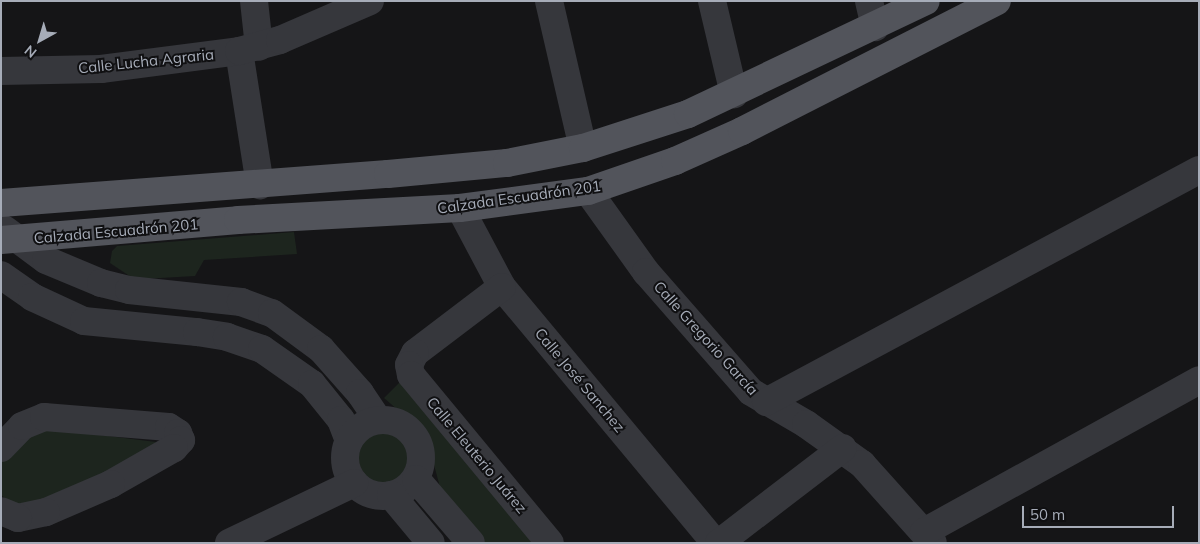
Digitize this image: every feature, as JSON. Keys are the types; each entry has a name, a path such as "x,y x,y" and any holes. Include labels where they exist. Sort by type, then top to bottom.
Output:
{"main road":[{"path":"1,203 249,186 507,162 583,148 650,129 734,94 926,1"},
{"name":"Calzada Escuadrón 201","path":"7,236 238,220 460,208 588,191 675,161 742,131 997,1"},
{"path":"238,220 249,186"}],"street":[{"path":"249,186 249,49 254,1"},
{"name":"Calle Lucha Agraria","path":"1,71 102,68 249,49 370,1"},
{"path":"549,1 583,148"},
{"path":"712,1 734,94"},
{"path":"869,1 875,27"},
{"path":"766,402 1199,170"},
{"name":"Calle Gregorio García","path":"588,191 646,272 751,392 843,448 862,464 928,537"},
{"name":"Calle José Sanchez","path":"460,208 502,287 715,543"},
{"path":"7,236 46,260 77,275 129,290 241,302 272,312 299,329 340,368 378,420"},
{"path":"1,275 57,310 84,321 112,326 227,337 262,349 312,384 341,420 349,441"},
{"path":"57,310 77,275"},
{"name":"Calle Eleuterio Juárez","path":"502,287 415,353 408,365 411,375 550,543"},
{"path":"227,337 241,302"},
{"path":"928,537 1199,380"},
{"path":"1,448 22,426 44,416 169,427 178,433 181,440 174,448 112,484 46,512 18,518 1,511"},
{"path":"378,420 392,420 406,426 416,437 421,458 416,479 405,489 391,495 377,496 354,483 345,462 349,441 361,426 378,420"},
{"path":"719,543 843,448"},
{"path":"416,479 470,543"},
{"path":"229,543 354,483"},
{"path":"391,495 431,543"}],"shaded area":[{"path":"294,232 297,254 204,260 195,276 143,279 131,277 110,263 112,251 117,246"},
{"path":"401,381 537,543 477,543 445,506 429,446 406,417 384,398"},
{"path":"383,425 399,430 404,434 408,439 413,455 408,471 404,476 399,480 383,485 367,480 362,476 358,471 353,455 358,439 362,434 367,430"},
{"path":"36,427 156,442 147,451 22,513 1,495 1,461"}]}
